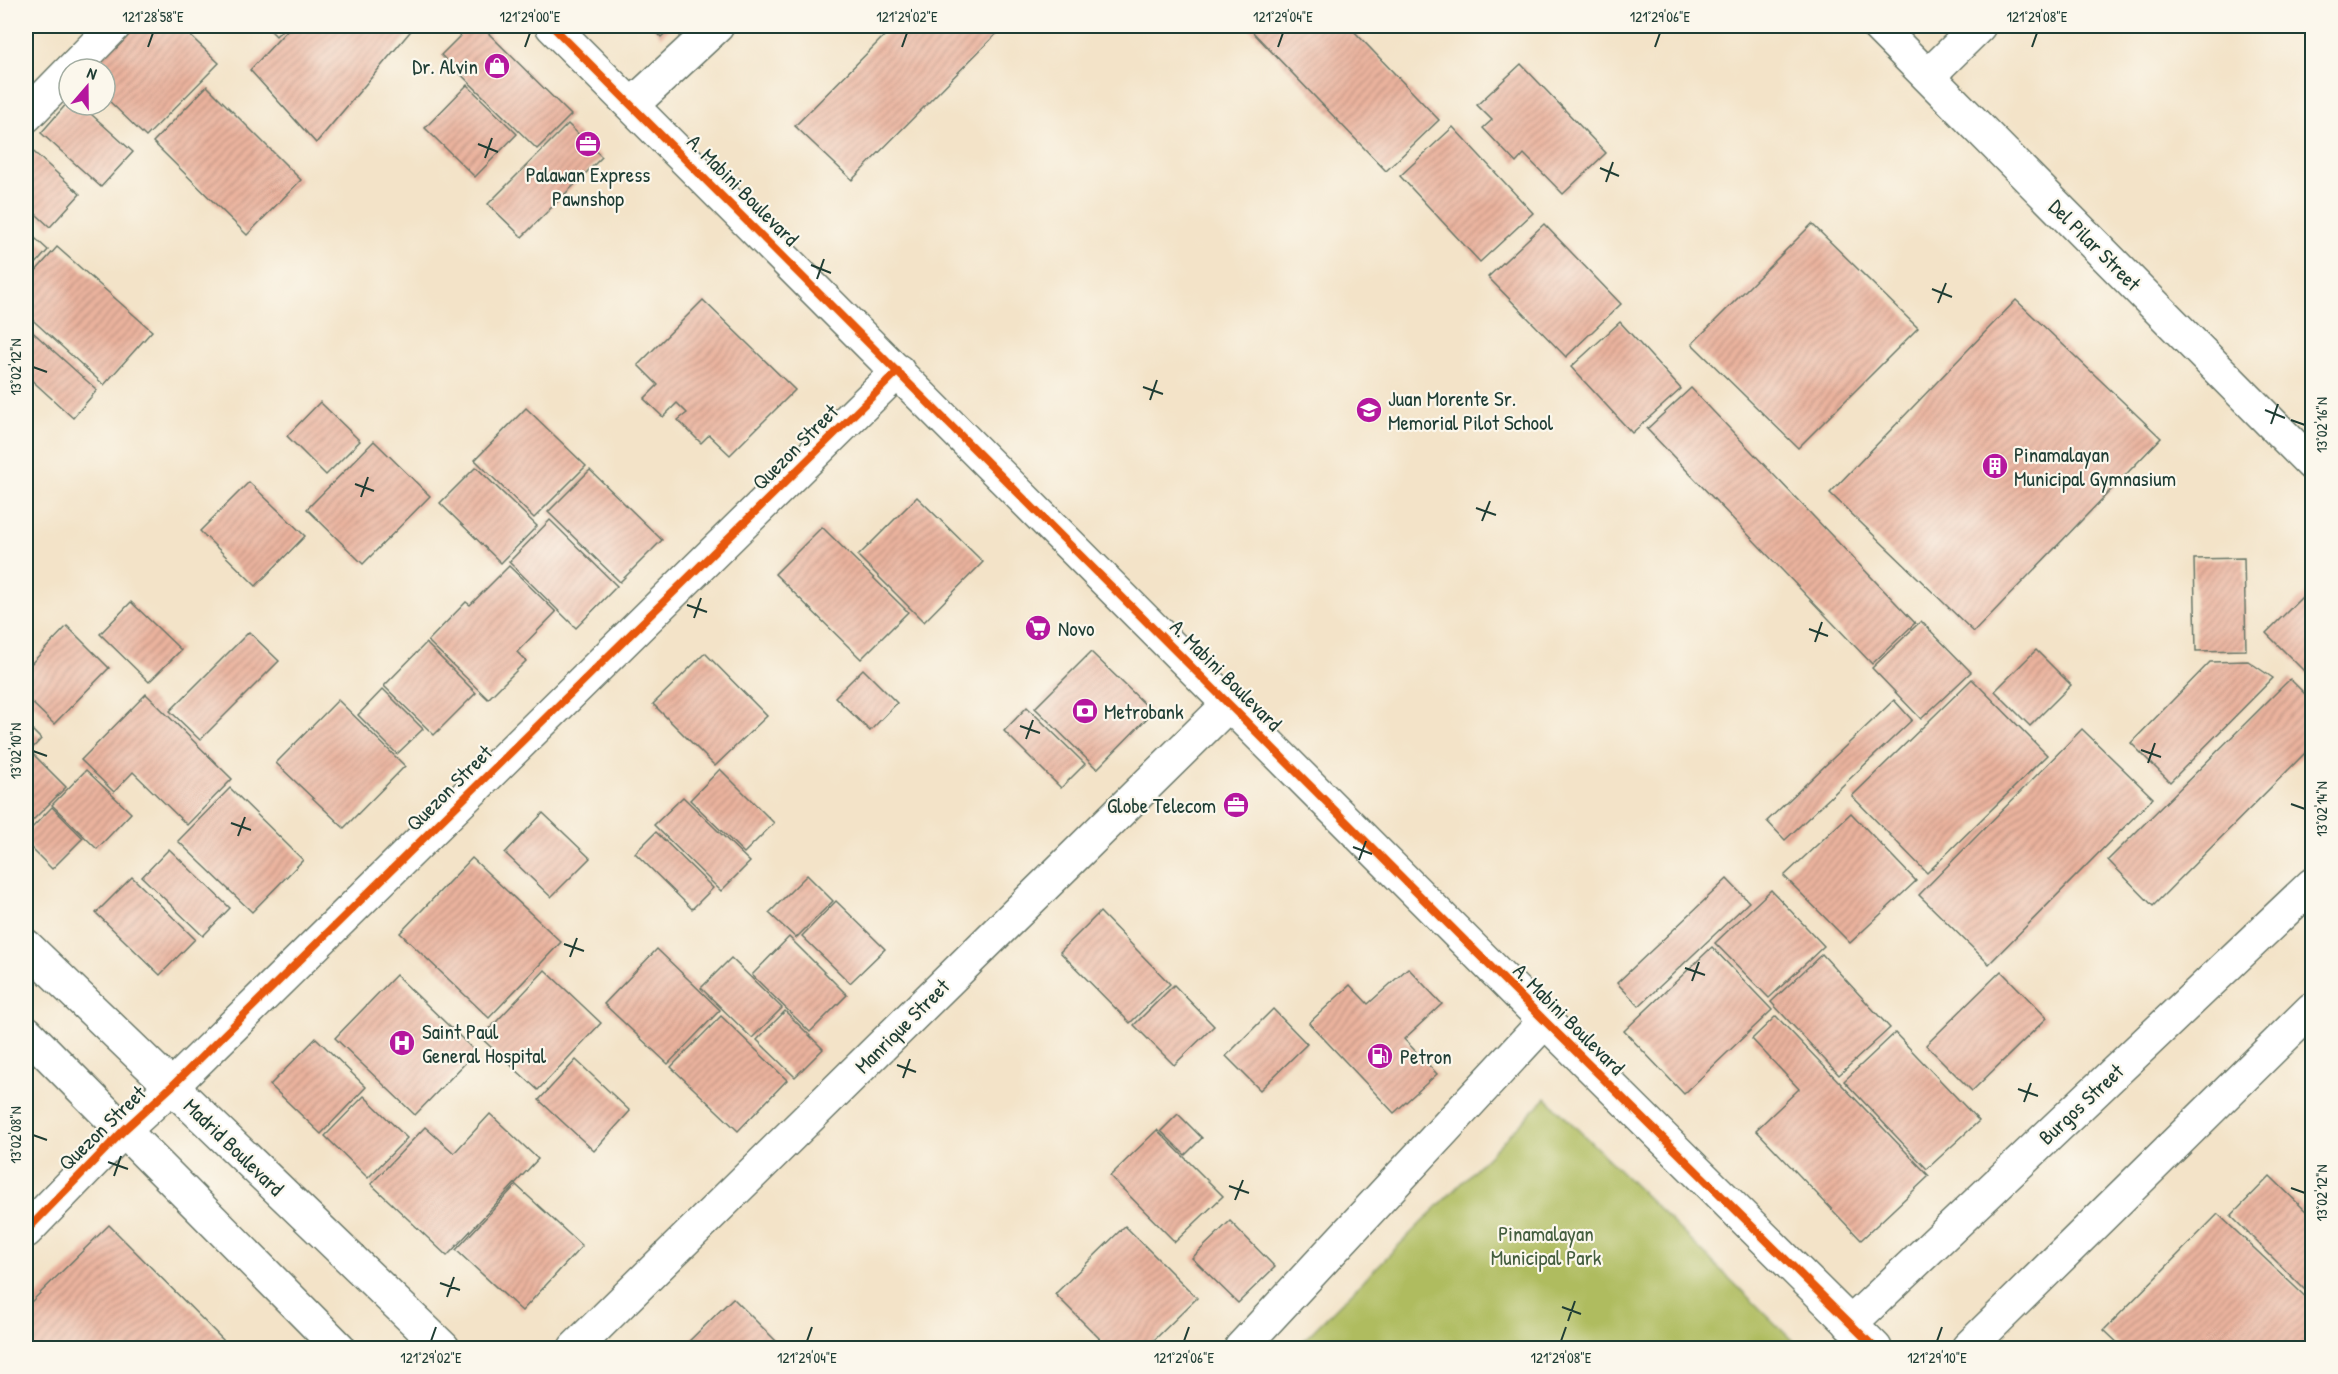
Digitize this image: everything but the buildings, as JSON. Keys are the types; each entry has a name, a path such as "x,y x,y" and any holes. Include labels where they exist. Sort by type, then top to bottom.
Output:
{"street":[{"path":"83,57 114,26"},
{"name":"A. Mabini Boulevard","path":"552,26 898,370 1545,1021 1875,1348"},
{"path":"632,105 717,26"},
{"name":"Del Pilar Street","path":"1878,26 2313,464"},
{"path":"1928,76 1979,26"},
{"path":"26,116 57,84"},
{"name":"Quezon Street","path":"26,1231 124,1130 898,370"},
{"name":"Manrique Street","path":"575,1348 1229,704"},
{"name":"Burgos Street","path":"1850,1324 2313,885"},
{"name":"Madrid Boulevard","path":"26,946 443,1348"},
{"path":"1968,1348 2313,1009"},
{"path":"1240,1348 1545,1021"},
{"path":"26,1032 339,1348"}],"green space":[{"name":"Pinamalayan Municipal Park","path":"1546,1098 1800,1348 1296,1348"}],"cycle path":[{"path":"552,26 1545,1021 1875,1348"},
{"path":"26,1231 124,1130 172,1086 898,371"}],"place":[{"name":"Dr. Alvin","path":"497,66"},
{"name":"Palawan Express Pawnshop","path":"588,144"},
{"name":"Juan Morente Sr. Memorial Pilot School","path":"1369,410"},
{"name":"Pinamalayan Municipal Gymnasium","path":"1995,466"},
{"name":"Novo","path":"1038,628"},
{"name":"Metrobank","path":"1085,711"},
{"name":"Globe Telecom","path":"1236,805"},
{"name":"Saint Paul General Hospital","path":"402,1043"},
{"name":"Petron","path":"1380,1056"}]}
